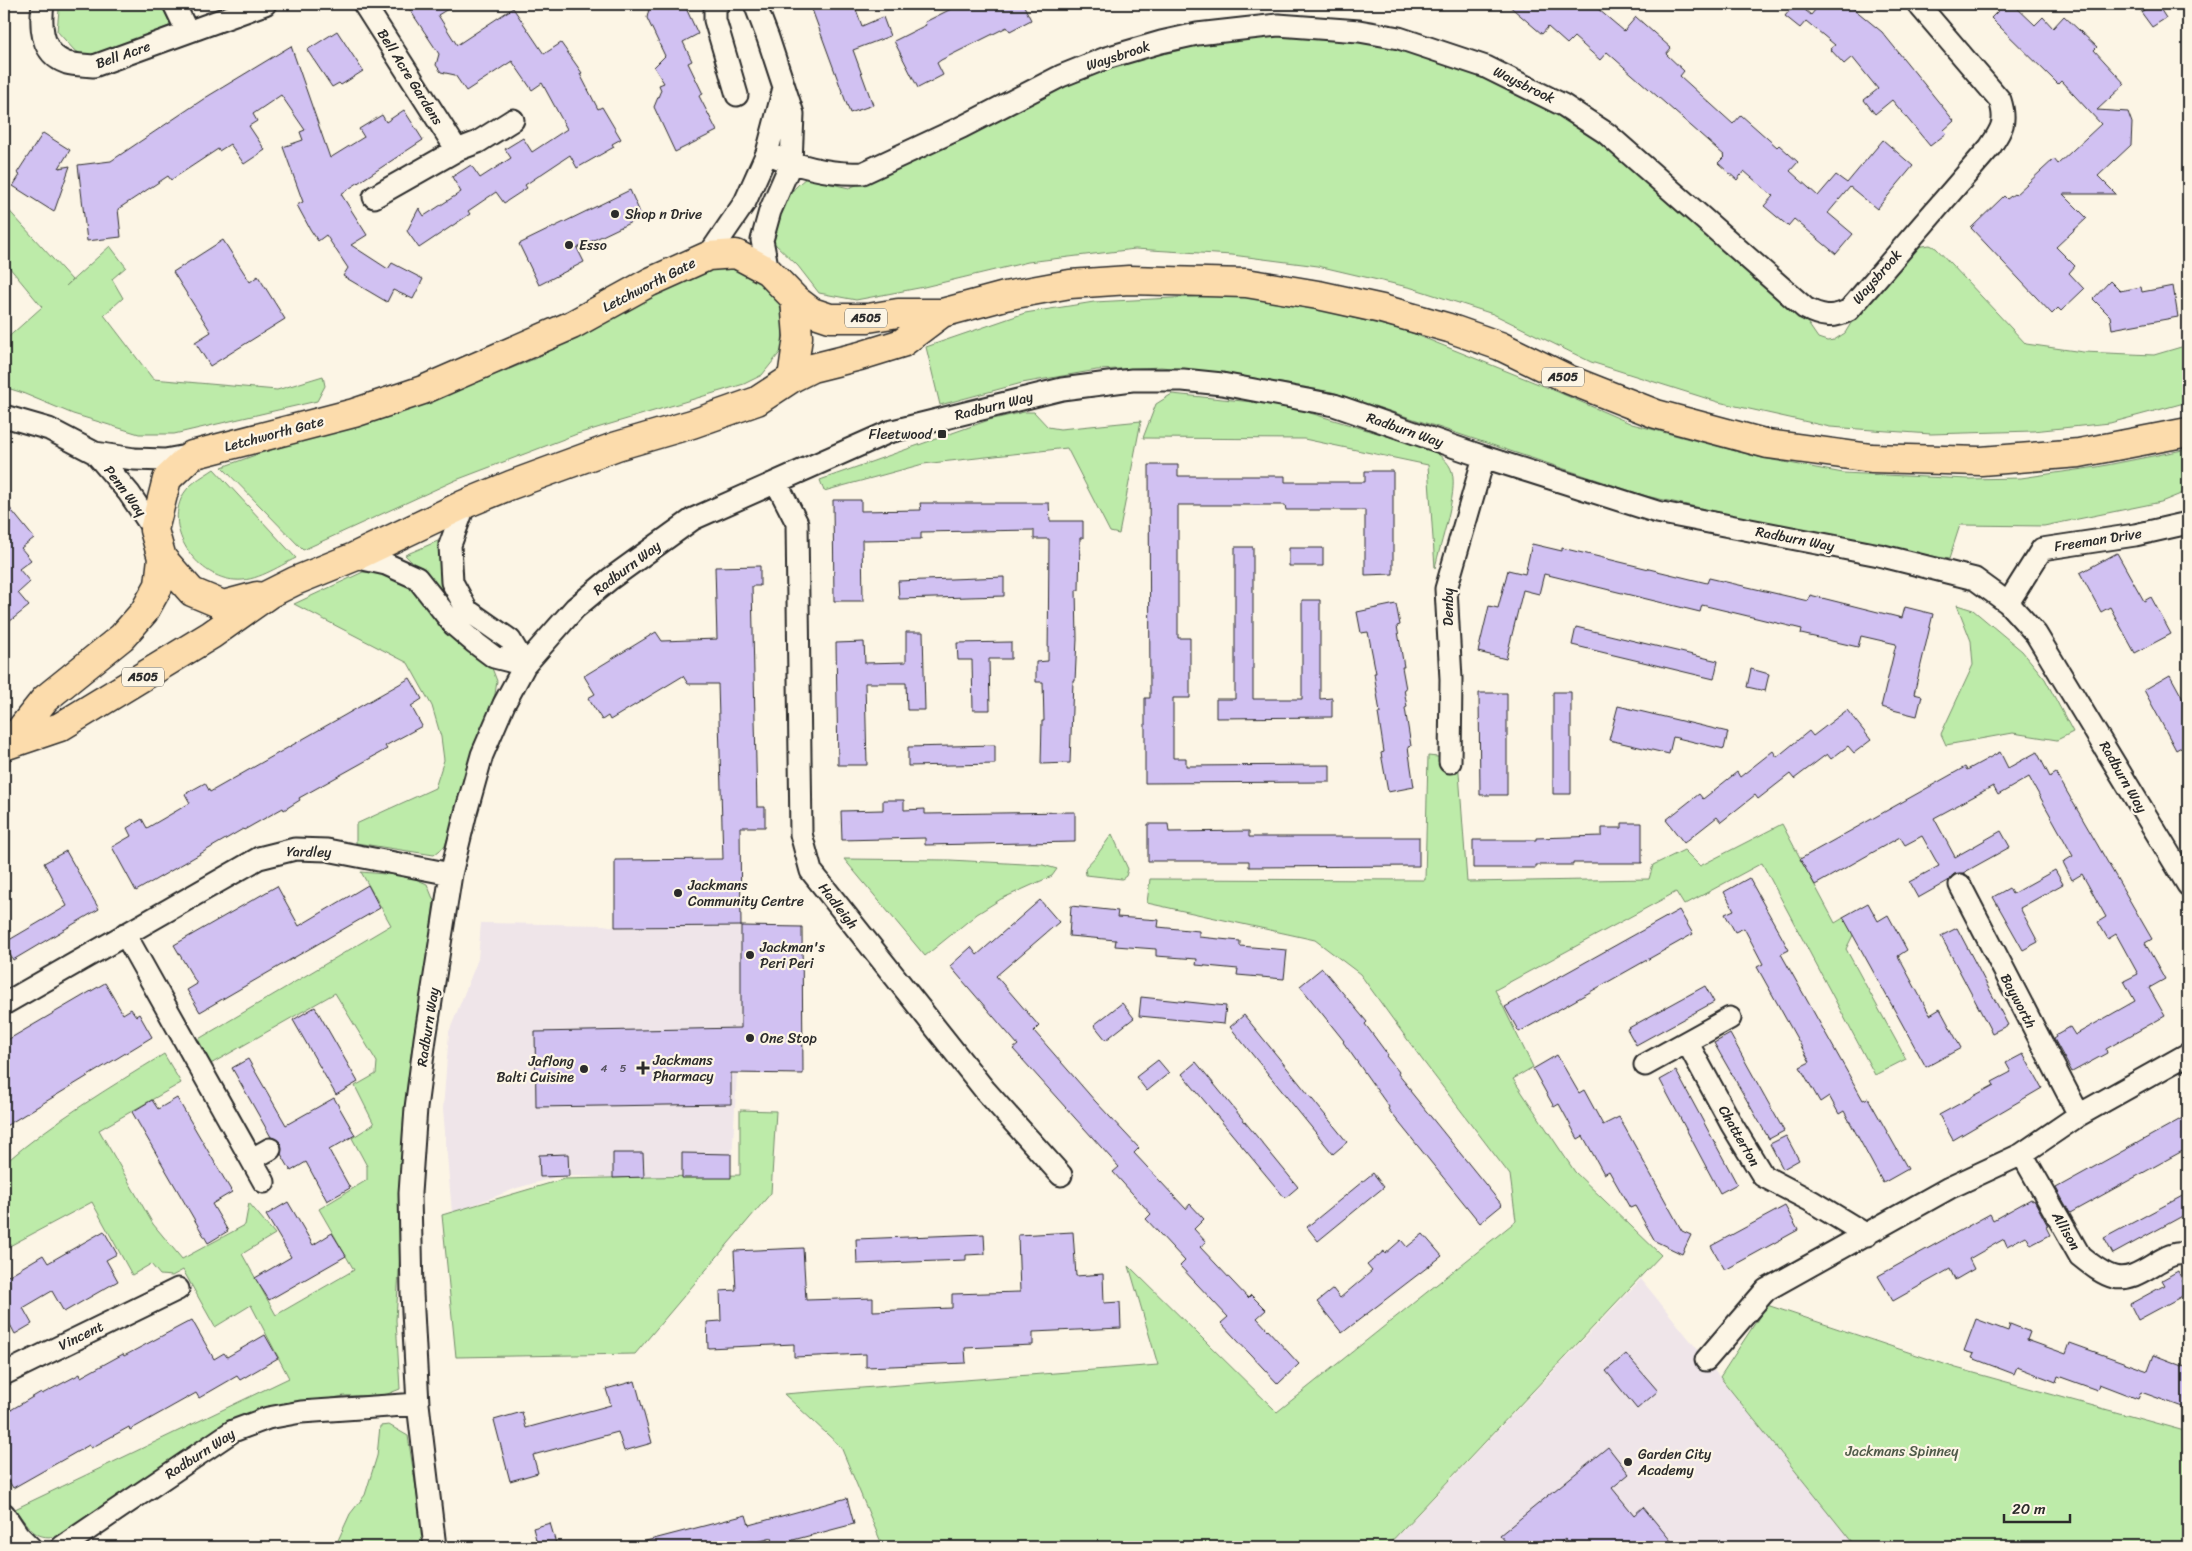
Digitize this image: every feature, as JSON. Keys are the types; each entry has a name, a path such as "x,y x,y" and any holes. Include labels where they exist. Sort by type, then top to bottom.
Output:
{"main road":[{"name":"Letchworth Gate","path":"154,530 167,479 192,455 354,412 423,390 572,325 650,282 708,256 736,254 768,271 795,299"},
{"name":"A505","path":"795,299 812,312 830,318 868,318 898,313 942,313 1005,296 1070,284 1129,280 1246,283 1318,295 1382,309 1449,328 1500,346 1570,380 1656,414 1768,444 1871,458 1981,461 2079,453 2188,432"},
{"path":"154,530 162,558 192,592 223,605 269,594 354,557 465,504 617,446 692,424 756,401 792,378 798,337 795,299"},
{"name":"A505","path":"792,378 812,368 902,343 942,313"},
{"name":"A505","path":"6,746 45,699 122,637 144,612 159,585 162,558"},
{"name":"A505","path":"6,746 60,727 211,635 269,594"}],"street":[{"name":"Bell Acre","path":"42,4 41,31 52,53 68,63 94,66 265,4"},
{"path":"174,4 187,31"},
{"name":"Bell Acre Gardens","path":"364,4 457,150"},
{"path":"718,4 715,8 715,20 737,95"},
{"path":"755,4 793,114 791,163 770,211 762,240 768,271"},
{"name":"Waysbrook","path":"767,153 791,163 846,174 863,174 962,127 1061,76 1106,58 1197,34 1278,25 1359,31 1399,38 1486,66 1563,105 1606,133 1805,308 1822,316 1841,315 1848,310 1990,147 2001,131 2004,120 2000,100 1918,4"},
{"path":"708,256 745,202 767,153 784,88"},
{"path":"374,197 457,150 478,142 513,120"},
{"name":"Radburn Way","path":"434,1547 418,1404 412,1293 410,1193 416,1108 451,874 482,755 504,704 525,665 575,608 610,579 693,519 889,432 1062,388 1132,380 1182,380 1222,384 1334,405 1484,457 1656,512 1878,555 1975,579 2008,603 2036,634 2052,657 2128,783 2156,835 2188,885"},
{"name":"Penn Way","path":"4,416 49,429 95,452 134,459 165,460 192,455"},
{"name":"Penn Way","path":"95,452 129,493 154,530"},
{"name":"Denby","path":"1450,762 1451,679 1446,589 1484,457"},
{"name":"Hadleigh","path":"776,482 797,523 801,834 811,871 984,1089 1061,1175"},
{"path":"465,504 450,545 452,582 467,610 510,640 525,665"},
{"name":"Freeman Drive","path":"2008,603 2042,549 2135,535 2188,522"},
{"path":"354,557 386,564 417,578 454,625 474,642 494,657 525,665"},
{"name":"Yardley","path":"4,1004 259,858 278,852 296,849 327,850 451,874"},
{"name":"Bayworth","path":"1960,886 2079,1115"},
{"path":"125,934 261,1154 264,1182"},
{"path":"1645,1065 1730,1018"},
{"name":"Chatterton","path":"1687,1042 1732,1125 1763,1176 1811,1201 1867,1235"},
{"path":"1706,1360 1766,1290 1949,1188 2022,1154 2079,1115 2188,1054"},
{"name":"Allison","path":"2022,1154 2080,1256 2092,1266 2114,1277 2125,1278 2134,1276 2170,1256 2177,1254 2188,1255"},
{"name":"Vincent","path":"4,1374 162,1290"},
{"name":"Radburn Way","path":"62,1547 232,1431 268,1418 301,1412 418,1404"},
{"path":"4,1514 18,1535 30,1547"}],"shaded area":[{"path":"481,923 604,925 615,927 781,927 803,1074 737,1073 731,1178 613,1178 563,1175 517,1188 452,1213 443,1109 449,1032 478,959"},
{"name":"Garden City Academy","path":"1641,1279 1856,1547 1387,1547"}],"green space":[{"path":"62,4 161,4 171,25 91,59 74,50 57,31 59,10"},
{"path":"1288,35 1343,38 1399,47 1453,63 1511,88 1578,125 1618,156 1784,301 1807,322 1818,338 1827,341 1834,340 1845,333 1859,310 1915,247 1930,245 1936,248 2026,344 2083,352 2154,355 2188,345 2188,402 2110,423 2033,431 1931,434 1830,427 1718,402 1591,362 1493,314 1412,288 1318,266 1232,255 1135,249 1028,262 924,287 856,300 819,293 798,266 774,243 782,207 791,192 806,178 849,188 885,173 1092,72 1165,49 1225,39"},
{"path":"4,205 72,280 66,286 110,246 126,267 112,279 123,298 104,315 153,379 277,390 323,376 325,386 317,401 174,434 139,434 73,414 4,387 4,341 42,307 4,261"},
{"path":"729,264 757,274 778,297 783,319 782,350 762,375 744,384 577,434 456,480 303,550 222,467 261,453 405,410 471,385 539,357 601,315 667,282"},
{"path":"1231,295 1312,308 1407,331 1632,424 1762,458 1843,473 1968,479 2021,478 2097,467 2188,449 2188,491 2161,502 2044,526 1960,525 1949,559 1847,540 1646,496 1332,392 1225,373 1161,367 1097,370 1022,383 940,405 926,347 1025,313 1094,302"},
{"path":"1172,394 1273,404 1300,410 1431,449 1449,465 1453,481 1451,505 1435,568 1428,465 1304,439 1143,438 1156,404"},
{"path":"1024,412 1034,412 1048,427 1060,429 1141,421 1119,534 1110,532 1067,448 923,464 824,491 820,480 989,420"},
{"path":"214,469 296,558 259,576 243,580 222,577 198,563 182,539 178,526 178,512 181,499 187,489"},
{"path":"438,541 442,584 450,602 405,555"},
{"path":"363,572 391,575 417,586 490,663 497,681 495,694 445,846 434,855 356,843 356,824 435,788 444,760 441,737 432,706 408,663 294,604"},
{"path":"1957,605 1973,610 2022,651 2045,679 2073,732 2057,740 2013,733 1946,745 1941,734 1973,665 1971,641"},
{"path":"1428,756 1458,759 1467,882 1649,879 1653,865 1684,850 1700,866 1782,824 1835,923 1845,917 1853,935 1846,949 1906,1059 1875,1075 1762,863 1684,905 1676,892 1495,990 1533,1067 1513,1079 1575,1172 1661,1255 1386,1547 883,1547 841,1447 784,1394 1158,1365 1129,1266 1277,1412 1516,1221 1510,1175 1423,1061 1360,974 1315,940 1147,903 1150,879 1425,880"},
{"path":"1112,834 1128,869 1126,876 1122,879 1086,875 1085,868"},
{"path":"844,859 950,860 1043,865 1057,869 1052,876 1001,899 977,914 925,956"},
{"path":"361,872 409,876 427,884 434,901 408,1120 396,1320 400,1389 385,1395 344,1396 272,1409 62,1535 45,1537 39,1535 29,1528 15,1509 289,1378 251,1305 215,1327 183,1270 172,1276 160,1275 151,1264 132,1275 92,1202 4,1249 4,1164 62,1119 164,1054 181,1083 99,1130 153,1224 182,1259 245,1225 249,1203 275,1234 242,1254 276,1315 354,1270 319,1209 367,1180 367,1166 352,1138 374,1124 355,1086 376,1074 377,1062 335,993 209,1065 197,1040 391,925"},
{"path":"740,1110 776,1111 771,1193 635,1354 456,1357 442,1215 564,1179 740,1175"},
{"name":"Jackmans Spinney","path":"1767,1305 1956,1368 2188,1432 2188,1547 1856,1547 1720,1377"},
{"path":"389,1425 408,1436 425,1547 335,1547 350,1514 365,1495 377,1456 380,1426"}],"building":[{"path":"406,4 456,4 438,15 457,45 513,8 544,54 561,43 582,73 580,74 598,109 602,107 621,139 612,144 614,147 577,168 570,155 525,185 527,188 504,203 496,192 468,211 470,214 419,248 407,231 419,208 424,216 461,192 452,177 471,165 480,178 511,158 505,149 523,138 532,152 567,129 542,83 532,90 512,61 466,91 455,75 441,72 436,65 439,54"},
{"path":"650,4 684,4 698,34 683,42 692,61 688,63 703,94 699,96 717,131 675,152 654,107 661,90 659,85 664,83 654,67 665,56 647,18"},
{"path":"810,4 854,4 862,26 883,17 890,36 853,50 873,105 850,113"},
{"path":"961,4 1023,4 1031,20 1010,31 1007,27 941,60 937,63 943,75 918,88 894,41 926,25 925,22"},
{"path":"1507,4 1592,4 1624,31 1636,17 1671,48 1666,54 1684,71 1680,76 1733,124 1741,115 1777,147 1779,145 1798,162 1790,171 1818,196 1836,175 1847,183 1883,140 1913,166 1877,209 1850,187 1828,213 1853,234 1836,254 1794,219 1788,226 1764,206 1773,196 1744,171 1737,180 1718,163 1725,156 1607,52 1600,60 1574,37 1567,44 1548,27 1542,34"},
{"path":"1795,4 1798,4 1811,15 1820,4 1848,4 1882,32 1954,121 1944,130 1947,133 1930,146 1892,100 1875,114 1864,100 1878,89 1852,57 1844,64 1830,49 1835,45 1806,21 1800,28 1785,16"},
{"path":"2005,4 2013,4 2035,25 2043,17 2053,28 2064,16 2097,47 2094,50 2125,84 2097,110 2128,112 2132,123 2131,145 2098,176 2116,194 2063,194 2087,218 2056,247 2075,266 2069,273 2084,289 2061,311 2058,308 2052,314 1971,228 2004,196 2007,199 2015,195 2054,159 2058,164 2101,124 2061,81 2058,84 1991,18"},
{"path":"2153,4 2157,4 2166,18 2152,27 2141,12"},
{"path":"337,31 363,71 341,85 339,83 332,87 307,50"},
{"path":"291,46 330,158 364,137 359,129 382,115 386,122 404,110 423,140 341,194 367,235 351,245 388,269 392,263 423,279 413,299 393,290 387,302 343,276 348,268 326,235 318,241 310,229 297,205 303,202 283,147 303,140 300,132 305,130 281,95 253,114 257,121 249,126 265,150 244,164 230,144 219,151 218,149 171,180 168,176 118,209 121,237 87,241 78,165 111,161 205,98"},
{"path":"43,133 70,150 59,168 70,166 54,212 13,186 20,175 17,173"},
{"path":"630,190 642,217 577,248 584,262 539,285 519,244"},
{"path":"223,240 250,282 258,276 285,319 210,366 195,342 211,332 173,272"},
{"path":"2110,281 2120,291 2141,287 2142,292 2173,286 2178,317 2112,329 2110,316 2093,299"},
{"path":"1149,465 1178,465 1178,476 1285,476 1285,482 1365,482 1365,471 1393,471 1393,574 1365,575 1365,510 1286,510 1285,505 1178,505 1178,638 1190,638 1190,698 1173,698 1173,758 1186,758 1186,766 1330,765 1330,782 1145,783 1145,698 1150,698"},
{"path":"833,500 861,500 861,511 921,510 920,503 1049,503 1050,521 1083,521 1083,538 1080,538 1079,590 1076,590 1077,639 1075,681 1073,681 1070,763 1041,764 1042,721 1044,721 1043,682 1036,682 1036,662 1048,661 1049,539 1034,539 1034,530 921,532 921,539 862,540 863,601 834,601"},
{"path":"4,501 34,538 21,548 31,560 19,569 30,582 18,593 29,606 4,626"},
{"path":"1532,544 1562,551 1562,548 1707,583 1709,578 1808,601 1810,595 1902,618 1905,607 1933,614 1914,694 1922,696 1917,716 1881,707 1896,644 1861,636 1858,647 1801,634 1802,629 1702,605 1700,612 1544,574 1539,594 1523,590 1506,659 1478,652 1489,606 1498,608 1508,570 1525,574"},
{"path":"1235,547 1253,547 1253,699 1302,699 1302,600 1320,600 1320,699 1332,698 1332,717 1216,718 1216,699 1235,699"},
{"path":"1289,548 1323,548 1323,566 1289,566"},
{"path":"2117,553 2144,601 2151,597 2171,634 2135,653 2110,607 2101,612 2080,573"},
{"path":"760,566 760,586 752,586 757,807 765,807 765,827 740,827 741,926 615,927 615,860 723,859 718,684 688,684 683,676 610,720 608,716 602,720 588,698 595,694 584,676 656,632 662,641 717,639 715,567"},
{"path":"1004,577 1004,596 899,599 898,581"},
{"path":"1396,604 1400,625 1397,626 1406,689 1404,689 1407,707 1405,708 1411,746 1408,747 1414,787 1388,792 1381,753 1384,752 1378,713 1380,713 1374,673 1376,673 1368,632 1361,633 1357,612"},
{"path":"1576,627 1718,661 1714,679 1572,645"},
{"path":"906,632 923,632 925,710 907,710 906,683 865,683 867,765 838,765 836,643 864,642 865,663 906,662"},
{"path":"1011,642 1011,659 989,659 990,710 973,710 972,660 958,660 957,643"},
{"path":"1751,669 1769,674 1765,691 1747,687"},
{"path":"2170,675 2188,708 2188,743 2176,750 2144,690"},
{"path":"410,678 422,699 411,706 422,726 385,746 387,749 299,798 300,800 284,810 283,808 243,829 136,891 112,847 131,836 127,828 142,819 147,828 190,803 185,794 205,783 210,792"},
{"path":"1553,692 1571,692 1571,794 1553,794"},
{"path":"1479,693 1507,693 1507,795 1480,795"},
{"path":"1618,706 1728,732 1724,749 1673,737 1669,754 1609,740"},
{"path":"1847,710 1871,740 1854,753 1848,746 1831,759 1827,754 1794,779 1790,774 1758,799 1755,795 1721,822 1717,817 1684,843 1666,820 1699,794 1703,799 1737,772 1740,777 1773,751 1777,757 1809,731 1813,736"},
{"path":"995,745 995,764 908,766 908,747"},
{"path":"2000,752 2008,768 2037,752 2050,777 2056,773 2152,939 2145,943 2165,979 2149,988 2165,1016 2106,1049 2107,1053 2072,1072 2054,1039 2057,1037 2056,1035 2070,1027 2075,1035 2135,1001 2124,981 2138,974 2116,934 2108,939 2098,922 2106,917 2082,874 2072,880 2063,862 2073,856 2029,777 1998,795 1993,786 1934,818 1955,857 2001,831 2010,847 1963,873 1954,874 1948,881 1918,898 1909,882 1939,866 1922,836 1905,845 1900,837 1815,885 1800,859 1965,767 1967,770"},
{"path":"883,800 904,800 904,810 925,809 925,814 1075,812 1075,842 925,845 925,838 842,840 841,811 883,810"},
{"path":"1622,823 1642,823 1642,863 1573,863 1573,865 1536,865 1536,868 1473,868 1473,840 1536,840 1536,838 1602,836 1602,828 1622,828"},
{"path":"1148,824 1168,824 1169,832 1249,831 1249,837 1419,837 1419,866 1249,867 1249,861 1148,861"},
{"path":"66,851 99,909 13,960 4,943 67,906 44,863"},
{"path":"2055,870 2063,884 2020,908 2038,942 2023,950 1993,897 2009,888 2012,894"},
{"path":"1749,878 1789,950 1781,954 1863,1100 1868,1098 1908,1169 1883,1183 1844,1111 1839,1114 1829,1096 1820,1102 1800,1067 1810,1062 1757,967 1763,964 1744,928 1735,932 1725,914 1734,910 1724,892"},
{"path":"368,885 380,908 200,1012 187,990 197,984 174,945 277,886 299,926"},
{"path":"1040,900 1059,922 996,976 1039,1026 1034,1031 1139,1148 1134,1153 1186,1209 1190,1204 1204,1219 1194,1229 1206,1242 1200,1247 1248,1298 1251,1295 1266,1310 1257,1318 1299,1364 1278,1384 1221,1323 1228,1317 1180,1266 1185,1261 1146,1219 1151,1214 1113,1172 1119,1167 1013,1049 1018,1045 950,966 971,947 977,955"},
{"path":"1868,903 1878,921 1888,915 1907,950 1898,956 1930,1015 1940,1009 1961,1048 1926,1067 1843,917"},
{"path":"1071,906 1118,911 1117,917 1159,920 1158,927 1199,931 1199,937 1240,941 1240,946 1287,950 1284,979 1237,975 1238,969 1196,965 1197,959 1156,956 1156,949 1115,946 1116,940 1069,936"},
{"path":"1679,910 1693,934 1519,1032 1505,1007"},
{"path":"741,926 802,927 803,1074 731,1073 731,1104 536,1107 535,1032 741,1028"},
{"path":"1957,928 2008,1025 1992,1033 1941,936"},
{"path":"1322,968 1367,1022 1365,1024 1388,1055 1386,1056 1399,1072 1398,1074 1410,1091 1502,1205 1480,1223 1388,1109 1389,1107 1344,1041 1300,986"},
{"path":"105,983 123,1014 131,1009 136,1016 139,1014 152,1037 4,1127 4,1042"},
{"path":"1705,986 1714,1002 1636,1045 1627,1029"},
{"path":"1141,997 1226,1006 1224,1024 1139,1016"},
{"path":"1122,1003 1134,1018 1106,1040 1094,1025"},
{"path":"315,1007 358,1082 336,1095 293,1020"},
{"path":"1244,1015 1347,1142 1333,1154 1230,1027"},
{"path":"1730,1034 1784,1131 1769,1139 1714,1043"},
{"path":"2023,1054 2042,1088 1953,1140 1939,1115 1994,1085 1992,1082 2011,1072 2006,1063"},
{"path":"1557,1055 1579,1093 1584,1090 1603,1125 1619,1117 1682,1231 1691,1235 1682,1254 1655,1241 1635,1206 1630,1208 1609,1171 1604,1174 1583,1136 1578,1139 1559,1104 1554,1107 1533,1069"},
{"path":"248,1059 286,1125 334,1098 355,1135 329,1150 350,1188 327,1201 306,1162 291,1171 281,1154 281,1143 271,1137 232,1068"},
{"path":"1158,1060 1169,1073 1147,1091 1136,1077"},
{"path":"1196,1062 1298,1187 1285,1198 1182,1074"},
{"path":"1676,1071 1737,1184 1720,1193 1660,1080"},
{"path":"177,1098 232,1192 212,1204 228,1231 208,1243 132,1112 152,1100 158,1109"},
{"path":"2188,1115 2188,1148 2070,1213 2056,1188"},
{"path":"1786,1136 1799,1160 1783,1169 1770,1144"},
{"path":"613,1153 643,1153 644,1177 613,1178"},
{"path":"682,1153 731,1154 731,1178 682,1178"},
{"path":"568,1154 569,1176 540,1177 539,1155"},
{"path":"1373,1173 1384,1187 1318,1241 1307,1227"},
{"path":"2188,1193 2188,1213 2113,1254 2104,1238"},
{"path":"2031,1199 2032,1201 2034,1200 2048,1226 2046,1227 2050,1235 2031,1245 2026,1236 2007,1246 2004,1239 1969,1259 1974,1269 1955,1280 1950,1269 1893,1301 1878,1276 1990,1214 1993,1220"},
{"path":"288,1202 313,1245 332,1233 346,1256 269,1300 255,1278 291,1257 266,1215"},
{"path":"1785,1206 1798,1230 1725,1270 1711,1246"},
{"path":"104,1231 117,1254 106,1260 118,1281 64,1312 52,1291 23,1308 32,1324 15,1334 6,1317 4,1319 4,1273 6,1277 43,1255 48,1263"},
{"path":"1073,1232 1076,1276 1103,1274 1104,1303 1120,1302 1121,1328 1033,1332 1033,1345 965,1348 966,1363 866,1367 866,1354 794,1357 794,1344 708,1348 707,1322 721,1321 720,1291 736,1290 734,1251 803,1248 806,1300 873,1298 873,1311 952,1308 952,1294 1020,1292 1018,1235"},
{"path":"984,1234 985,1254 966,1255 966,1260 857,1264 856,1239"},
{"path":"1423,1234 1442,1256 1342,1333 1317,1302 1333,1289 1340,1298 1372,1271 1367,1265 1384,1251 1385,1254 1401,1240 1407,1247"},
{"path":"2178,1271 2188,1293 2138,1320 2130,1304 2165,1285 2162,1280"},
{"path":"1976,1319 2008,1331 2010,1324 2030,1332 2027,1340 2066,1354 2070,1343 2148,1371 2154,1355 2188,1368 2188,1409 2141,1392 2138,1399 2099,1384 2097,1390 2058,1376 2056,1382 2017,1367 2014,1374 1972,1358 1974,1354 1964,1351"},
{"path":"192,1320 214,1359 224,1353 227,1357 265,1335 278,1358 240,1380 237,1376 199,1398 196,1393 130,1430 129,1427 91,1448 89,1445 13,1488 4,1473 4,1414 41,1392 42,1394 80,1374 81,1377"},
{"path":"1626,1354 1658,1391 1637,1409 1606,1371"},
{"path":"635,1381 652,1443 624,1451 618,1432 533,1455 538,1473 510,1481 494,1420 522,1412 526,1428 611,1405 606,1389"},
{"path":"1608,1447 1629,1474 1612,1488 1634,1515 1643,1507 1676,1547 1572,1547 1565,1539 1554,1547 1510,1547 1500,1535"},
{"path":"847,1498 854,1524 774,1545 772,1538 738,1547 647,1547 646,1541 746,1515 749,1525"},
{"path":"550,1523 557,1547 538,1547 533,1528"}],"place":[{"name":"Shop n Drive","path":"615,214"},
{"name":"Esso","path":"569,245"},
{"name":"Fleetwood","path":"942,434"},
{"name":"Jackmans Community Centre","path":"678,893"},
{"name":"Jackman's Peri Peri","path":"750,955"},
{"name":"One Stop","path":"750,1038"},
{"name":"Jackmans Pharmacy","path":"643,1068"},
{"name":"Jaflong Balti Cuisine","path":"584,1069"},
{"name":"Garden City Academy","path":"1628,1462"}]}
